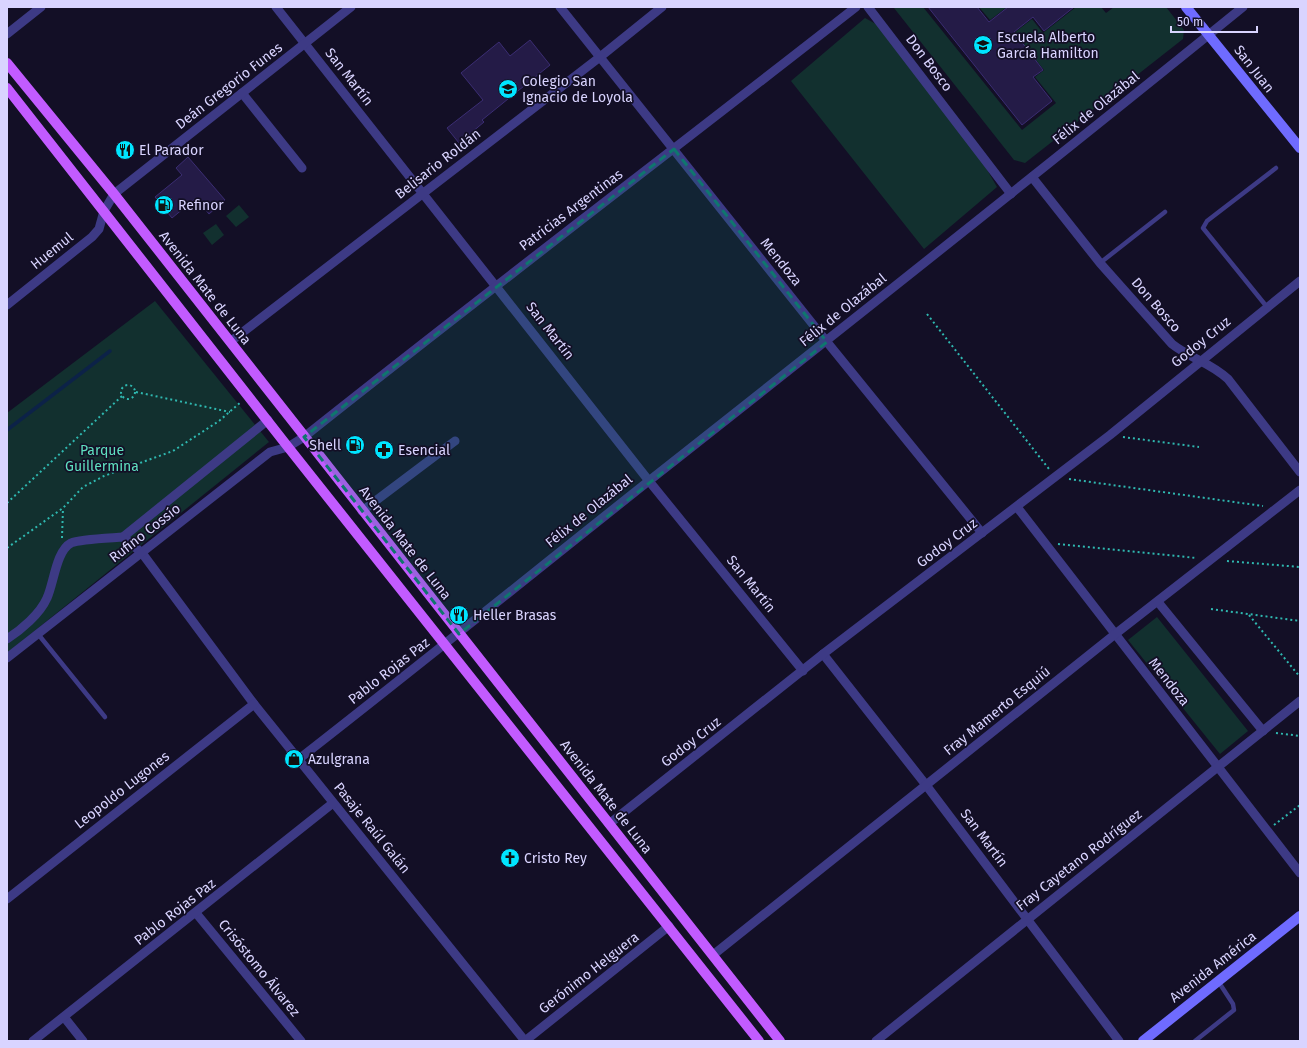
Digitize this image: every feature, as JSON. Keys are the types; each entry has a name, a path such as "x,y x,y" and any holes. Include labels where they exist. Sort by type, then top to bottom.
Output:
{"main road":[{"name":"San Juan","path":"1186,7 1300,148"},
{"name":"Avenida Mate de Luna","path":"7,63 114,194 780,1041"},
{"path":"7,88 249,394 288,447 670,926 759,1041"},
{"name":"Avenida América","path":"1143,1041 1300,916"}],"street":[{"path":"7,34 42,7"},
{"name":"San Martín","path":"276,7 649,481 804,671"},
{"name":"Deán Gregorio Funes","path":"114,194 351,7"},
{"name":"Mendoza","path":"560,7 827,342 982,533"},
{"name":"Belisario Roldán","path":"230,342 600,57 662,7"},
{"name":"Patricias Argentinas","path":"304,437 496,285 856,7"},
{"name":"Don Bosco","path":"868,7 1011,194"},
{"name":"Félix de Olazábal","path":"459,634 649,481 827,342 1243,7"},
{"path":"242,93 302,168"},
{"name":"Don Bosco","path":"1032,177 1100,263 1172,344 1186,355 1201,360 1216,368 1228,379 1300,472"},
{"name":"Huemul","path":"7,305 92,237 99,229 104,211 114,194"},
{"name":"Godoy Cruz","path":"609,824 804,671 823,654 1110,435 1300,281"},
{"path":"7,639 24,628 46,599 61,554 66,547 73,542 123,537 268,420"},
{"name":"Rufino Cossío","path":"7,658 270,452 288,447 304,437"},
{"path":"362,511 455,441"},
{"name":"Fray Mamerto Esquiú","path":"713,955 1114,635 1300,490"},
{"name":"Mendoza","path":"1017,507 1114,635 1300,873"},
{"name":"Pasaje Raúl Galán","path":"123,537 142,553 254,704 525,1041"},
{"path":"1158,602 1263,731"},
{"name":"Pablo Rojas Paz","path":"299,759 459,634"},
{"name":"San Martín","path":"823,654 926,785 1119,1041"},
{"name":"Fray Cayetano Rodríguez","path":"876,1041 1027,918 1300,702"},
{"name":"Leopoldo Lugones","path":"7,899 254,704"},
{"name":"Pablo Rojas Paz","path":"33,1041 333,803"},
{"name":"Crisóstomo Álvarez","path":"196,913 301,1041"},
{"name":"Gerónimo Helguera","path":"525,1041 670,926"},
{"path":"64,1017 83,1041"}],"lane":[{"path":"1267,308 1203,228 1207,221 1276,168"},
{"path":"1100,263 1165,212"},
{"path":"38,634 105,717"},
{"path":"1196,1041 1234,1010 1233,1004 1218,981"}],"path":[{"path":"7,503 122,396 122,388 126,385 134,387 136,392"},
{"path":"136,392 230,412"},
{"path":"122,396 126,399 131,399 135,396 136,392"},
{"path":"7,548 63,508 83,487 104,476 172,451 219,421 249,394"},
{"path":"1110,435 1198,448"},
{"path":"61,554 63,508"},
{"path":"1044,543 1212,560 1300,567"},
{"path":"1210,609 1300,621"},
{"path":"1248,614 1300,677"},
{"path":"1263,731 1300,736"},
{"path":"1268,831 1300,805"}],"highlighted area":[{"path":"674,149 827,342 459,634 304,437"}],"green space":[{"path":"923,7 1022,130 1056,103 1035,77 1044,70 1014,33 1032,19 1043,33 1076,7 1101,7 1106,13 1114,7 1166,7 1184,30 1183,39 1025,163 1014,160 894,8"},
{"path":"979,7 1007,7 990,20"},
{"path":"865,18 876,24 982,161 997,187 924,249 791,81"},
{"path":"239,205 249,217 236,227 226,216"},
{"path":"216,224 224,235 212,245 203,233"},
{"name":"Parque Guillermina","path":"155,301 269,442 7,653 7,413"},
{"path":"1157,617 1248,731 1220,754 1128,640"}],"building":[{"path":"928,7 977,7 989,22 1008,7 1074,7 1044,31 1033,17 1014,32 1043,70 1033,77 1052,101 1022,125"},
{"path":"530,40 550,65 482,120 484,122 459,143 447,128 483,100 461,73 499,42 510,56"},
{"path":"188,157 225,200 209,214 196,198 172,218 155,197 182,175 176,168"}],"waterway":[{"path":"7,430 110,351"}],"place":[{"name":"Escuela Alberto García Hamilton","path":"983,45"},
{"name":"Colegio San Ignacio de Loyola","path":"508,89"},
{"name":"El Parador","path":"125,150"},
{"name":"Refinor","path":"164,205"},
{"name":"Shell","path":"355,445"},
{"name":"Esencial","path":"384,450"},
{"name":"Heller Brasas","path":"459,615"},
{"name":"Azulgrana","path":"294,759"},
{"name":"Cristo Rey","path":"510,858"}]}
